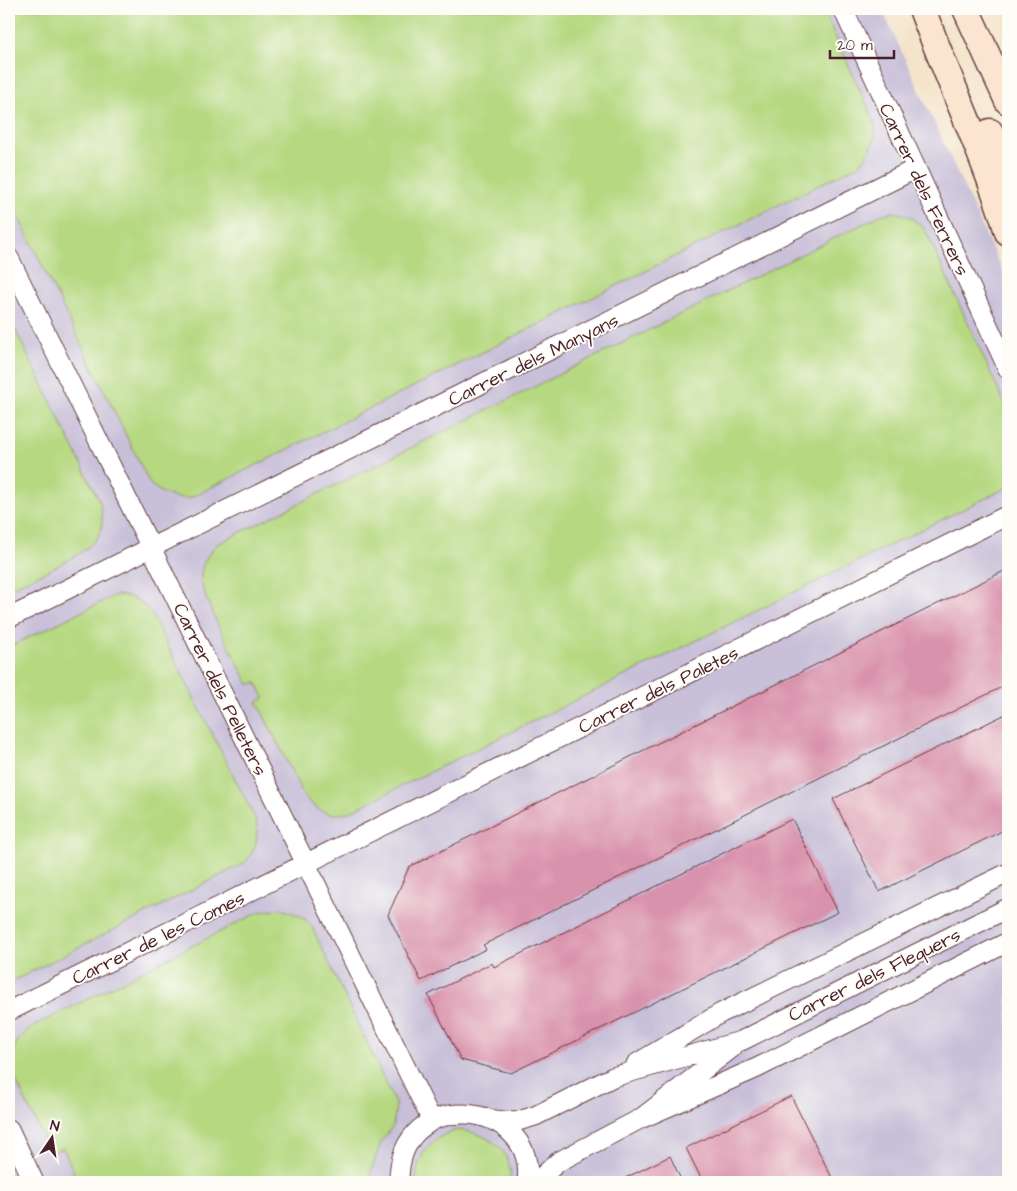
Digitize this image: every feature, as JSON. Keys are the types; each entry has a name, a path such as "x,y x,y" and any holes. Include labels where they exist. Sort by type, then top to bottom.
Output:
{"main road":[{"path":"922,9 995,189 1008,232"},
{"path":"934,9 1008,171"},
{"path":"966,9 1008,100"}],"street":[{"name":"Carrer dels Ferrers","path":"842,9 1008,369"},
{"name":"Carrer dels Manyans","path":"9,618 915,169"},
{"name":"Carrer dels Pelleters","path":"9,258 308,864 432,1121"},
{"name":"Carrer dels Paletes","path":"308,864 1008,514"},
{"name":"Carrer de les Comes","path":"9,1010 308,864"},
{"path":"613,1077 721,1013 1008,873"},
{"name":"Carrer dels Flequers","path":"494,1120 515,1122 535,1116 613,1077 741,1041 1008,908"},
{"path":"640,1119 757,1068 1008,942"},
{"name":"Carrer dels Flequers","path":"536,1182 558,1162 640,1119 741,1041"},
{"path":"399,1182 399,1167 405,1149 417,1132 432,1121 452,1114 474,1113 494,1120 511,1134 523,1153 528,1174 527,1182"},
{"path":"9,1129 34,1182"}],"shaded area":[{"path":"9,9 882,9 1008,283 1008,1182 9,1182"}],"green space":[{"path":"9,9 823,9 875,123 875,135 870,150 859,165 190,498 178,498 164,494 150,484 9,198"},
{"path":"894,212 911,217 925,229 1008,411 1008,487 349,812 329,814 319,809 304,796 257,702 264,698 256,682 249,685 207,601 201,574 203,564 217,544 881,215"},
{"path":"9,317 100,502 102,519 98,536 92,544 71,559 9,589"},
{"path":"116,595 137,600 152,615 256,820 256,844 251,855 243,864 9,983 9,647"},
{"path":"281,909 301,916 311,925 396,1105 393,1126 381,1142 368,1182 78,1182 63,1148 51,1153 21,1092 13,1071 12,1061 13,1051 17,1042 36,1025 259,912"},
{"path":"456,1130 477,1134 495,1144 508,1160 510,1182 416,1182 419,1164 426,1149 439,1138"}],"building":[{"path":"1008,569 1008,684 483,945 486,949 421,981 388,915 409,867"},
{"path":"1008,713 1008,828 879,892 833,799"},
{"path":"792,819 838,912 511,1073 461,1060 428,995 492,963 494,967"},
{"path":"791,1096 834,1182 703,1182 686,1148"},
{"path":"670,1156 682,1182 617,1182"}]}
